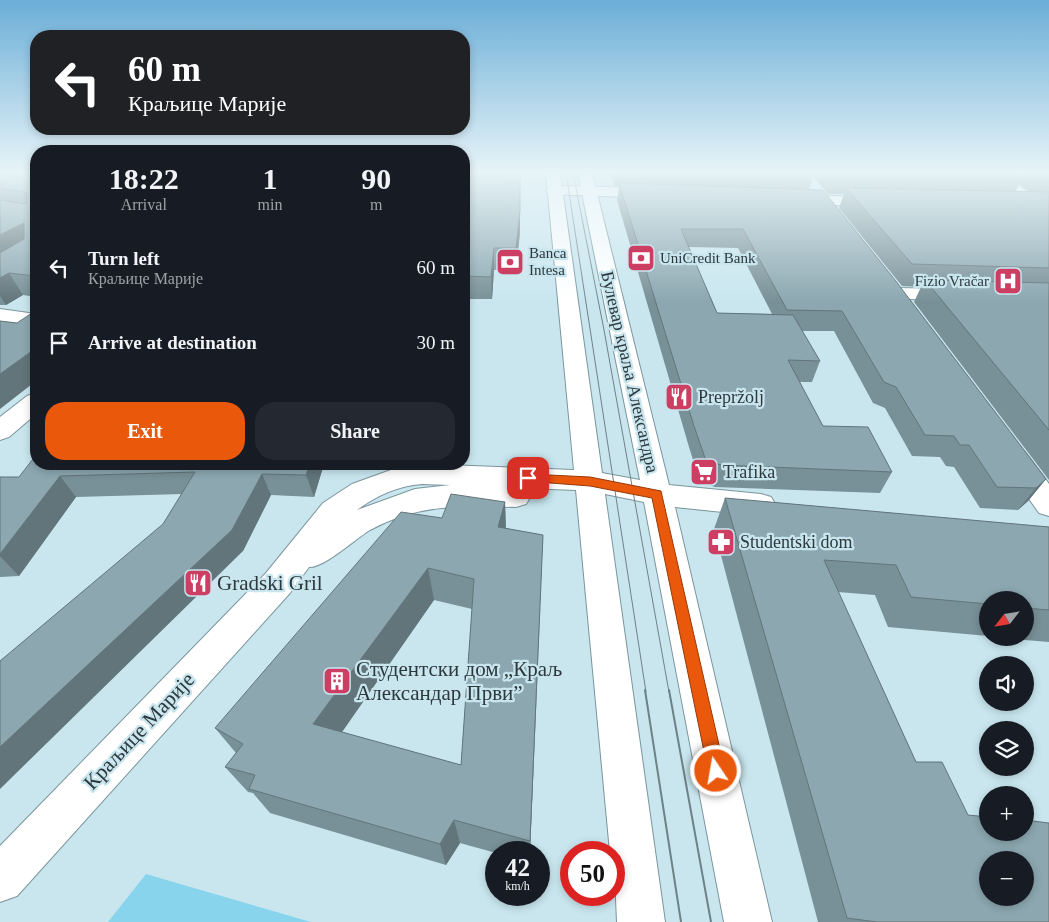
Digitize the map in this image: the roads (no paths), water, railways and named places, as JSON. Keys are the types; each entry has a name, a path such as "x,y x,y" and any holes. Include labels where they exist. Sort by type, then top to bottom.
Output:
{"main road":[{"path":"558,216 642,922"},
{"name":"Булевар краља Александра","path":"595,216 657,494 748,922"},
{"path":"880,274 912,317"},
{"path":"894,294 972,296"},
{"path":"0,314 30,319"},
{"path":"0,431 30,406"},
{"path":"1003,443 1049,505"},
{"name":"Краљице Марије","path":"0,879 278,583 334,511 362,491 402,476 422,474 590,490 634,499 657,494 783,508"}],"tram line":[{"path":"573,216 646,692"},
{"path":"581,216 604,330 669,692"},
{"path":"645,690 681,922"},
{"path":"669,690 711,922"}],"place":[{"name":"UniCredit Bank","path":"641,258"},
{"name":"Banca Intesa","path":"510,262"},
{"name":"Fizio Vračar","path":"1008,281"},
{"name":"Prepržolj","path":"679,397"},
{"name":"Trafika","path":"704,472"},
{"name":"Studentski dom","path":"721,542"},
{"name":"Gradski Gril","path":"198,583"},
{"name":"Студентски дом „Краљ Александар Први”","path":"337,681"}]}
